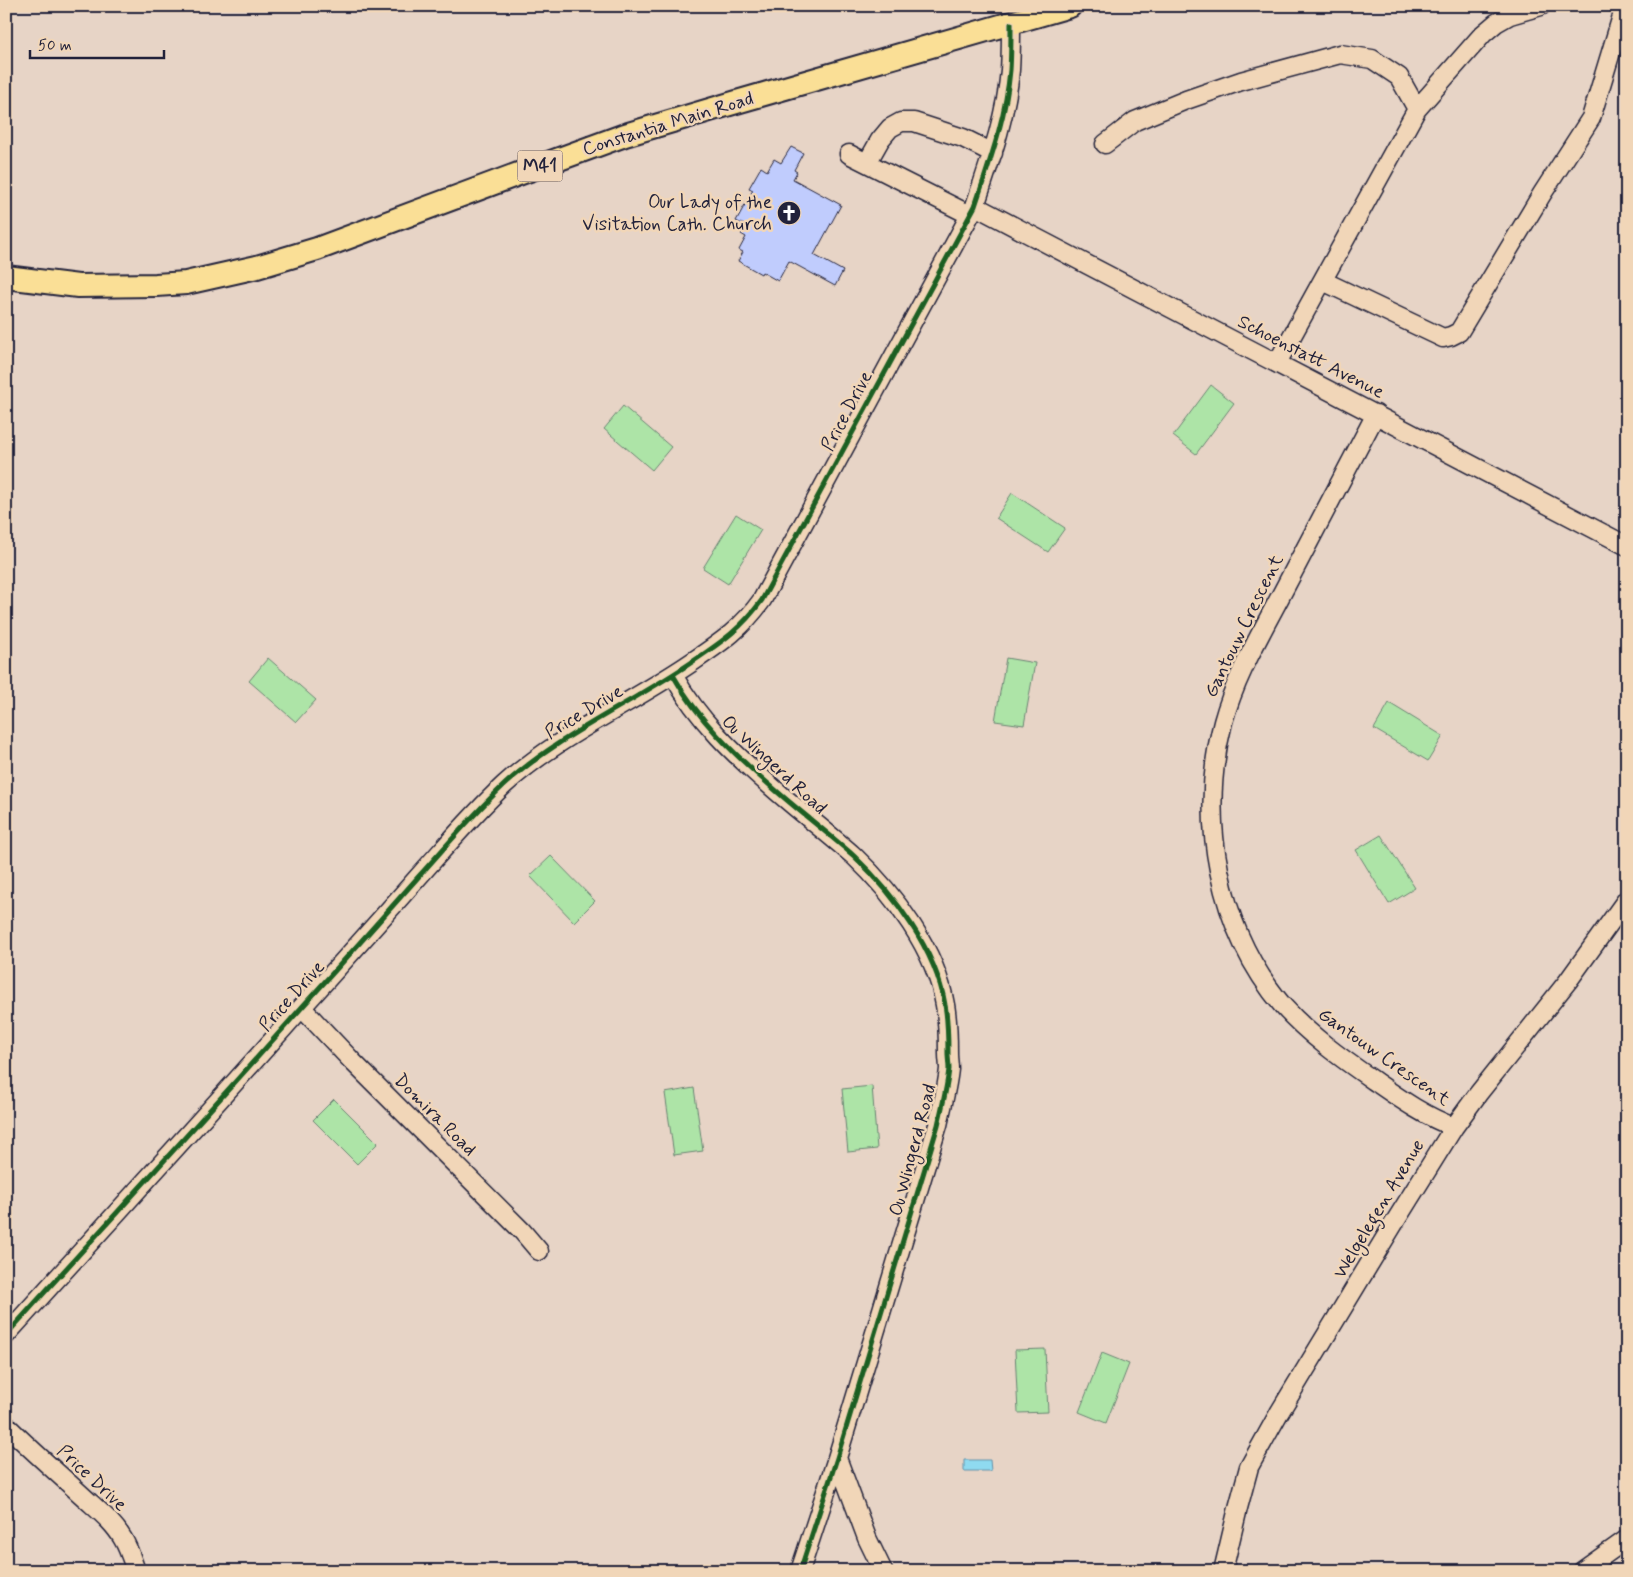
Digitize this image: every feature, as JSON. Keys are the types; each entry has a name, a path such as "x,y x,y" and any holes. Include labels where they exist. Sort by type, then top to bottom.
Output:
{"main road":[{"name":"Constantia Main Road","path":"6,277 78,286 156,285 186,283 257,267 317,249 625,135 1070,6"}],"street":[{"path":"1277,363 1417,109 1483,34 1496,23 1510,15 1541,6"},
{"path":"1323,281 1443,338 1459,332 1542,194 1591,118 1625,6"},
{"name":"Price Drive","path":"6,1335 302,1008 429,864 505,784 569,737 673,676 722,642 742,626 762,600 973,210 993,153 1003,115 1010,70 1011,24"},
{"path":"1105,144 1135,121 1186,100 1242,81 1340,54 1372,59 1399,77 1417,109"},
{"path":"867,163 880,140 890,128 901,122 914,122 963,138 993,153"},
{"name":"Schoenstatt Avenue","path":"849,154 973,210 1277,363 1627,546"},
{"name":"Gantouw Crescent","path":"1376,414 1260,636 1235,688 1224,721 1218,748 1214,780 1214,843 1219,875 1237,930 1254,965 1284,1007 1332,1051 1413,1107 1434,1120 1454,1127"},
{"name":"Ou Wingerd Road","path":"673,676 698,714 720,739 747,766 855,857 892,897 918,935 932,962 946,1006 949,1068 938,1125 837,1458 800,1571"},
{"name":"Welgelegen Avenue","path":"1223,1571 1249,1467 1258,1449 1454,1127 1478,1094 1568,982 1627,899"},
{"name":"Domira Road","path":"302,1008 352,1062 539,1251"},
{"name":"Price Drive","path":"6,1425 112,1525 122,1537 136,1571"},
{"path":"837,1458 867,1538 883,1571"},
{"path":"1582,1571 1627,1539"}],"green space":[{"path":"1211,385 1234,403 1196,454 1173,436"},
{"path":"623,406 671,447 652,470 604,429"},
{"path":"1012,493 1065,528 1048,552 996,518"},
{"path":"736,514 761,530 728,584 703,568"},
{"path":"268,658 316,700 296,722 249,681"},
{"path":"1006,658 1035,663 1024,725 995,721"},
{"path":"1389,703 1443,736 1428,761 1374,729"},
{"path":"1381,835 1415,888 1389,904 1356,850"},
{"path":"551,856 595,901 574,922 530,876"},
{"path":"872,1086 877,1149 848,1152 842,1089"},
{"path":"694,1088 703,1151 674,1155 665,1093"},
{"path":"334,1099 378,1143 357,1164 313,1120"},
{"path":"1045,1349 1048,1412 1018,1413 1015,1350"},
{"path":"1102,1353 1129,1364 1106,1423 1079,1412"}],"water":[{"path":"964,1460 990,1460 991,1471 964,1471"}],"building":[{"name":"Our Lady of the Visitation Cath. Church","path":"791,147 803,153 794,170 797,172 793,179 841,205 814,255 843,271 835,286 789,261 778,281 738,261 743,252 739,250 746,237 741,234 746,226 736,221 753,190 749,188 761,167 767,171 774,159 781,163"}],"cycle path":[{"path":"6,1335 461,829 504,785 573,734 671,676 714,647 732,633 755,610 975,206 997,139 1005,105 1010,70 1011,24"},
{"path":"673,675 694,707 731,750 783,797 854,856 898,905 923,944 933,964 946,1011 949,1069 938,1125 837,1458 800,1571"}],"place":[{"name":"Our Lady of the Visitation Cath. Church","path":"789,213"}]}
